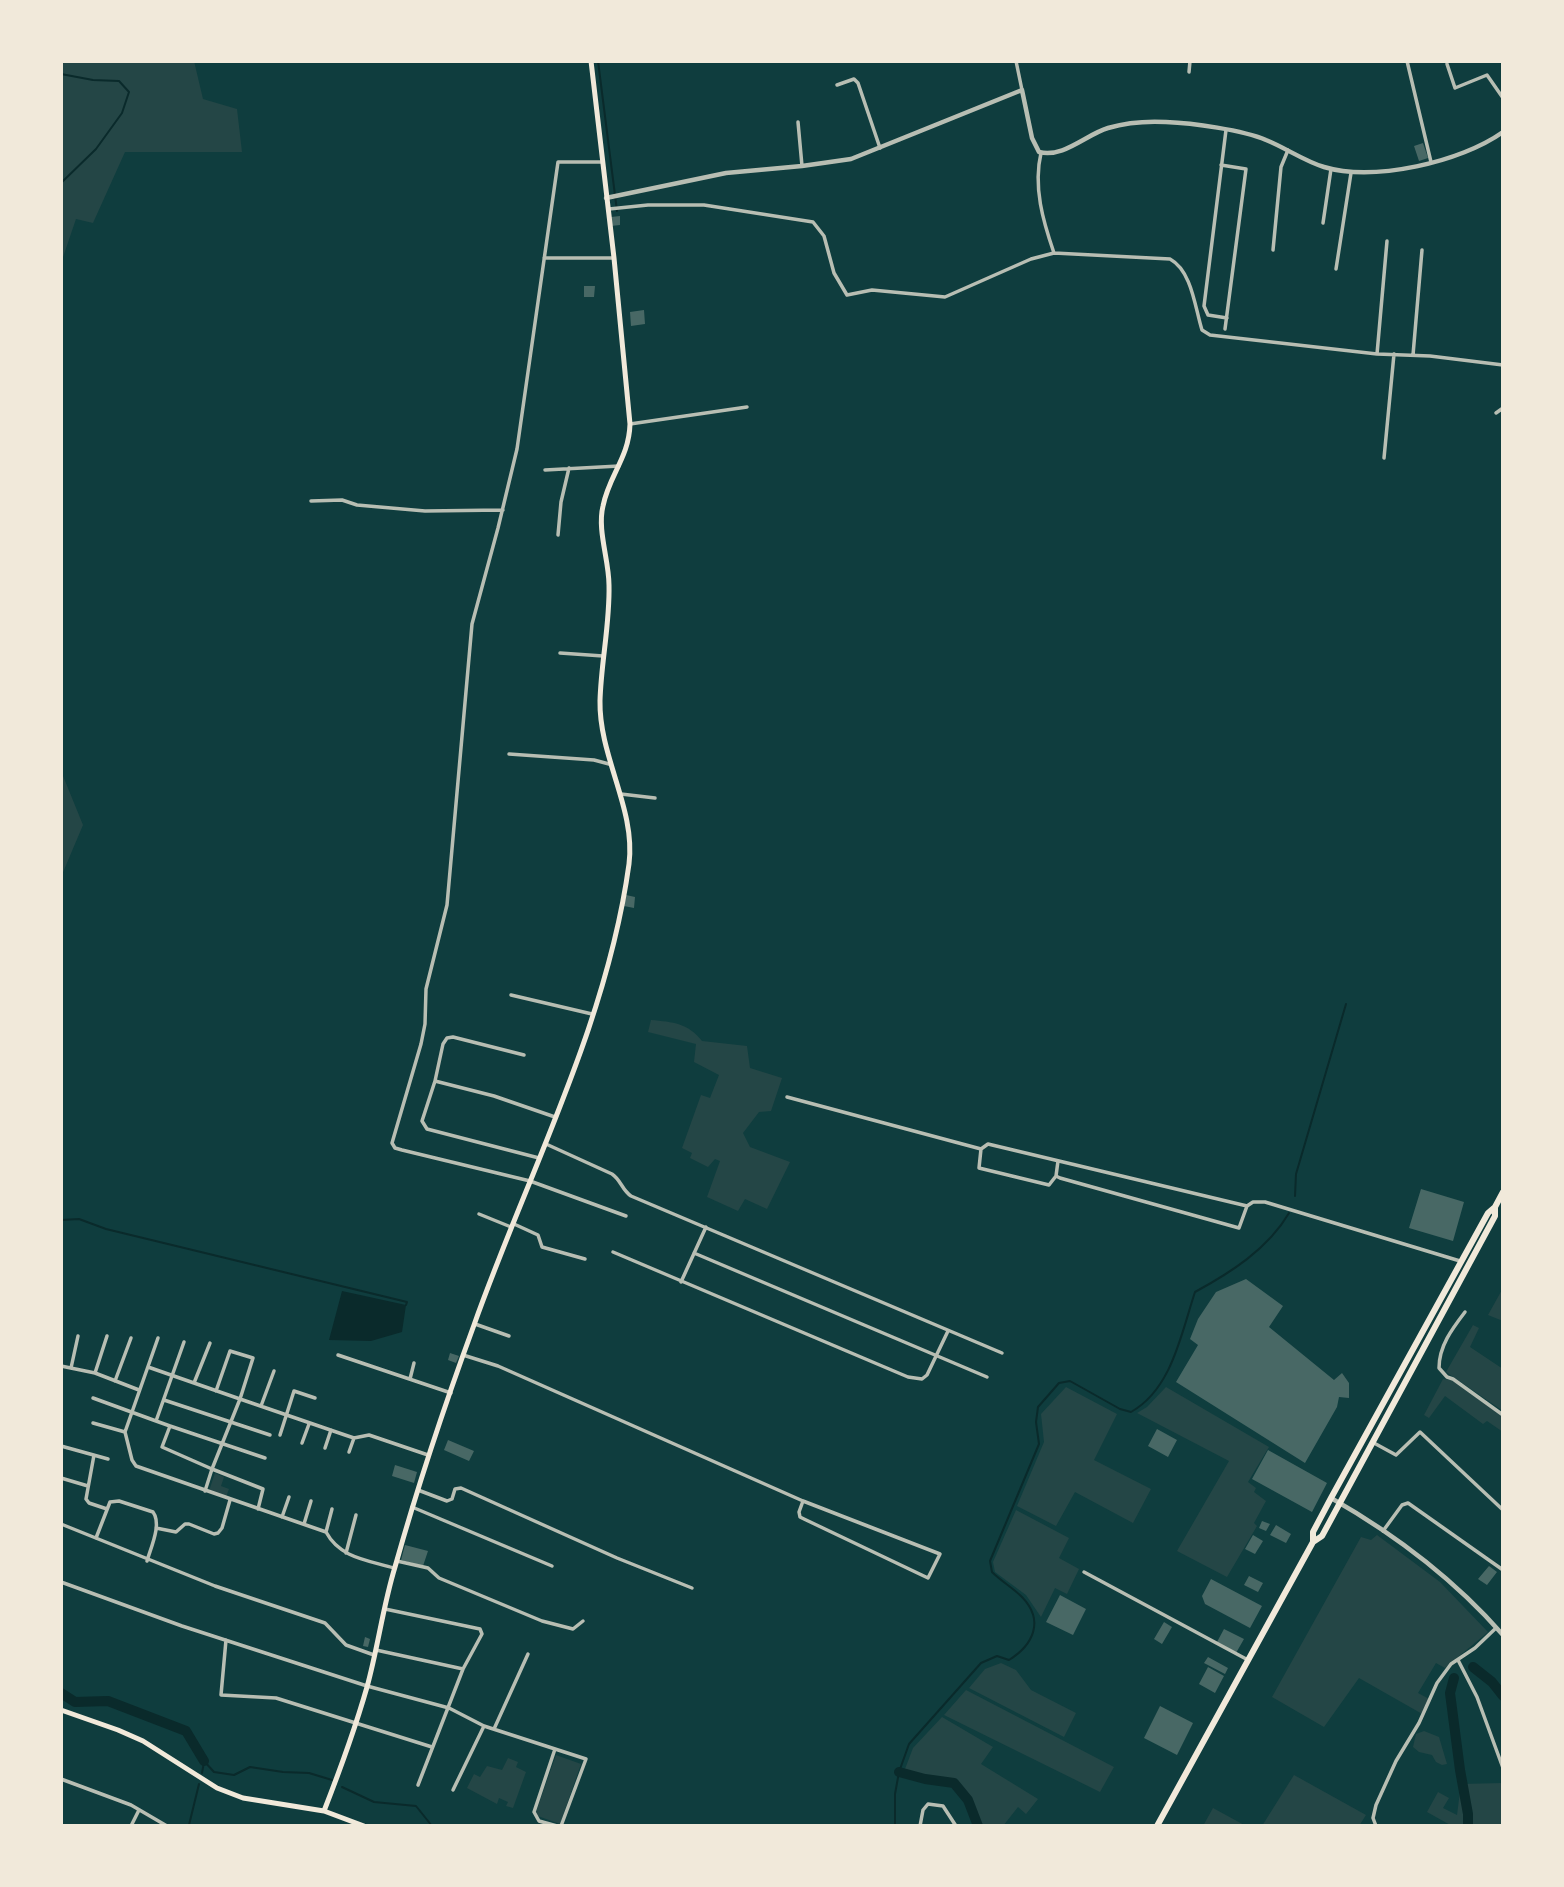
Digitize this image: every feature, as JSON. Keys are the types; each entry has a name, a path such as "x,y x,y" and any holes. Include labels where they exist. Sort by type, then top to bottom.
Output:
{"highway":[{"path":"1313,1542 1313,1532 1488,1213 1495,1207 1503,1192"},
{"path":"1157,1826 1313,1542 1322,1536 1392,1408 1495,1216 1495,1207"},
{"path":"1384,1402 1392,1408"}],"main road":[{"path":"324,1811 367,1686 394,1568 412,1507 474,1324 592,1014 616,933 629,864 631,840 609,764 600,718 609,580 601,509 629,441 630,424 591,61"},
{"path":"61,1710 143,1741 217,1788 243,1798 324,1811 365,1826"}],"street":[{"path":"1016,61 1032,138 1041,153 1037,172 1038,184 1043,219 1054,253"},
{"path":"1189,72 1190,61"},
{"path":"1407,61 1431,162"},
{"path":"1447,64 1455,88 1487,75 1503,98"},
{"path":"837,85 854,79 858,83 880,148"},
{"path":"606,198 726,173 851,159 1023,90"},
{"path":"798,122 802,166"},
{"path":"1041,153 1056,153 1107,128 1167,122 1263,138 1308,161 1350,173 1431,162 1472,151 1503,132"},
{"path":"1226,130 1204,306 1208,315 1227,317"},
{"path":"1273,250 1281,167 1288,150"},
{"path":"603,162 558,162 517,449 472,624 447,905 426,989 425,1024 421,1044 392,1143 395,1148 402,1150 530,1181 626,1216"},
{"path":"1221,165 1245,169 1225,329"},
{"path":"1323,223 1331,169"},
{"path":"1336,269 1350,173"},
{"path":"607,209 648,205 705,205 813,222 824,236 834,273 848,295 872,290 945,297 1031,259 1054,253 1170,259 1179,264 1187,279 1202,330 1210,335 1503,365"},
{"path":"1377,354 1387,241"},
{"path":"1413,355 1422,250"},
{"path":"544,258 614,258"},
{"path":"1384,458 1394,355"},
{"path":"630,424 659,422 747,407"},
{"path":"1496,413 1503,408"},
{"path":"545,470 619,466"},
{"path":"558,535 561,502 569,468"},
{"path":"311,501 346,500 352,504 425,511 503,510"},
{"path":"560,653 604,656"},
{"path":"509,754 594,760 609,764"},
{"path":"619,794 655,798"},
{"path":"511,995 592,1014"},
{"path":"524,1055 453,1037 447,1038 422,1121 427,1129 539,1158"},
{"path":"435,1081 495,1096 555,1117"},
{"path":"787,1097 981,1149"},
{"path":"544,1144 612,1174 618,1178 624,1192 631,1196 1002,1353"},
{"path":"1058,1161 1056,1175 1049,1185 979,1168 981,1149 988,1144 1247,1206 1260,1201 1461,1262"},
{"path":"1056,1175 1239,1228 1247,1206"},
{"path":"480,1214 538,1235 542,1247 584,1259"},
{"path":"681,1282 706,1227"},
{"path":"613,1252 908,1377 922,1379 927,1375 948,1331"},
{"path":"694,1254 987,1377"},
{"path":"1465,1312 1446,1337 1438,1368 1503,1415"},
{"path":"474,1324 509,1336"},
{"path":"71,1368 78,1336"},
{"path":"94,1373 107,1336"},
{"path":"116,1381 131,1338"},
{"path":"158,1338 125,1432 136,1466 326,1532 333,1545 346,1553 394,1568"},
{"path":"156,1421 184,1342"},
{"path":"194,1383 210,1343"},
{"path":"205,1491 253,1359 230,1351 216,1391"},
{"path":"338,1355 451,1393"},
{"path":"463,1356 498,1366 803,1501 940,1555 928,1578 804,1520 799,1512 803,1501"},
{"path":"410,1379 414,1363"},
{"path":"61,1366 94,1373 139,1390"},
{"path":"148,1367 309,1424 354,1438 369,1435 430,1455"},
{"path":"261,1406 274,1371"},
{"path":"280,1435 294,1391 316,1398"},
{"path":"93,1398 265,1458"},
{"path":"164,1400 270,1435"},
{"path":"93,1423 125,1432"},
{"path":"302,1443 309,1424"},
{"path":"170,1426 162,1447 263,1489 258,1509"},
{"path":"325,1448 331,1430"},
{"path":"1373,1442 1396,1455 1420,1432 1503,1510"},
{"path":"349,1452 354,1438"},
{"path":"61,1446 108,1459"},
{"path":"94,1455 87,1502 107,1509"},
{"path":"61,1478 88,1486"},
{"path":"418,1490 447,1502 452,1499 455,1489 461,1488 692,1588"},
{"path":"282,1517 289,1497"},
{"path":"1331,1499 1425,1560 1462,1591 1503,1635"},
{"path":"95,1538 107,1509 114,1500 153,1512 157,1519 156,1528 147,1561"},
{"path":"156,1528 176,1532 189,1524 214,1534 218,1533 230,1500"},
{"path":"304,1524 311,1501"},
{"path":"1383,1531 1402,1505 1408,1503 1503,1570"},
{"path":"412,1507 552,1566"},
{"path":"326,1532 332,1509"},
{"path":"346,1553 356,1515"},
{"path":"61,1524 147,1561 325,1623 346,1644 463,1670"},
{"path":"397,1561 428,1568 439,1578 542,1621 573,1629 583,1621"},
{"path":"1084,1572 1248,1660"},
{"path":"61,1582 367,1686 449,1708 484,1726 586,1759 559,1826 539,1821 534,1812 555,1749"},
{"path":"385,1609 480,1629 482,1634 463,1670 418,1785"},
{"path":"1376,1826 1373,1818 1376,1805 1396,1761 1419,1724 1437,1683 1451,1664 1496,1628"},
{"path":"226,1640 221,1695 276,1698 432,1747"},
{"path":"494,1729 528,1654"},
{"path":"1458,1660 1477,1698 1503,1768"},
{"path":"453,1790 484,1726"},
{"path":"61,1779 139,1810 167,1826"},
{"path":"920,1826 923,1810 928,1804 943,1807 956,1826"},
{"path":"131,1826 139,1810"}],"shaded area":[{"path":"61,61 194,61 203,99 237,109 242,152 125,152 93,223 76,219 61,263"},
{"path":"61,771 83,825 61,877"},
{"path":"651,1020 686,1027 702,1041 747,1046 750,1068 782,1078 771,1111 759,1112 743,1133 750,1147 790,1162 767,1209 745,1199 738,1211 707,1197 720,1161 715,1159 708,1167 690,1158 692,1153 682,1148 701,1095 710,1098 719,1075 694,1062 696,1044 648,1032"},
{"path":"1503,1288 1503,1321 1488,1315"},
{"path":"342,1291 406,1305 402,1332 371,1341 329,1340"},
{"path":"1473,1325 1479,1328 1470,1347 1503,1369 1503,1411 1446,1372"},
{"path":"1443,1379 1452,1380 1503,1415 1503,1432 1487,1421 1483,1424 1445,1396 1429,1418 1424,1415"},
{"path":"1066,1387 1117,1414 1094,1460 1151,1489 1133,1523 1075,1492 1056,1526 1017,1506 1044,1442 1041,1414"},
{"path":"1166,1387 1269,1447 1248,1482 1256,1488 1254,1492 1266,1501 1254,1523 1257,1526 1227,1577 1177,1551 1229,1461 1137,1413 1147,1407"},
{"path":"215,1473 224,1477 221,1486 229,1489 226,1497 209,1491"},
{"path":"1016,1510 1069,1538 1059,1558 1079,1569 1067,1594 1055,1588 1041,1617 1026,1595 995,1572 993,1562"},
{"path":"1377,1535 1440,1582 1488,1632 1445,1668 1436,1663 1418,1693 1431,1700 1424,1715 1359,1678 1324,1727 1272,1697 1361,1537 1371,1540"},
{"path":"1001,1663 1016,1670 1031,1690 1076,1713 1064,1737 969,1688 985,1669"},
{"path":"966,1690 1114,1767 1100,1792 944,1715"},
{"path":"942,1717 993,1747 981,1764 1038,1799 1026,1814 1018,1807 1003,1826 981,1826 970,1798 955,1781 925,1777 905,1769 913,1748"},
{"path":"1424,1731 1439,1737 1447,1764 1436,1762 1432,1755 1419,1752 1413,1747 1416,1734"},
{"path":"556,1755 581,1764 560,1824 535,1815"},
{"path":"508,1758 518,1762 516,1767 526,1772 513,1808 506,1806 508,1802 499,1798 497,1804 467,1788 474,1774 480,1777 487,1766 502,1770"},
{"path":"1294,1775 1366,1815 1359,1826 1262,1826"},
{"path":"1503,1783 1503,1826 1452,1826 1427,1812 1438,1792 1449,1798 1443,1808 1457,1815 1461,1784"},
{"path":"1213,1808 1246,1826 1203,1826"}],"building":[{"path":"1423,143 1428,158 1419,161 1414,146"},
{"path":"620,216 620,225 611,226 611,217"},
{"path":"584,286 595,286 594,297 584,297"},
{"path":"644,310 645,324 631,326 630,312"},
{"path":"626,895 635,897 634,908 624,906"},
{"path":"1421,1189 1464,1202 1453,1241 1409,1228"},
{"path":"1246,1279 1283,1306 1269,1327 1334,1380 1342,1373 1349,1383 1349,1398 1339,1397 1337,1407 1305,1463 1176,1382 1198,1345 1190,1339 1198,1319 1216,1292"},
{"path":"450,1353 459,1356 456,1363 448,1360"},
{"path":"1157,1429 1177,1440 1168,1457 1148,1446"},
{"path":"448,1440 474,1451 469,1461 444,1450"},
{"path":"1268,1450 1327,1483 1312,1512 1252,1479"},
{"path":"395,1465 417,1472 414,1483 392,1476"},
{"path":"1262,1521 1270,1524 1266,1531 1259,1528"},
{"path":"1276,1525 1291,1534 1286,1543 1270,1535"},
{"path":"1253,1535 1263,1541 1255,1554 1245,1549"},
{"path":"405,1545 428,1551 423,1566 401,1560"},
{"path":"1489,1566 1497,1572 1487,1585 1478,1579"},
{"path":"1249,1576 1263,1583 1258,1592 1244,1585"},
{"path":"1211,1579 1262,1606 1250,1628 1205,1604 1202,1596"},
{"path":"1060,1595 1086,1609 1073,1635 1046,1622"},
{"path":"1164,1622 1172,1627 1162,1644 1154,1639"},
{"path":"1224,1629 1244,1639 1236,1653 1217,1642"},
{"path":"365,1637 370,1639 368,1647 363,1646"},
{"path":"1208,1657 1228,1668 1225,1674 1204,1663"},
{"path":"1208,1667 1224,1676 1215,1693 1199,1684"},
{"path":"1160,1706 1193,1723 1177,1755 1144,1738"}],"waterway":[{"path":"598,61 617,211"},
{"path":"61,74 93,80 119,81 129,92 122,113 96,149 61,183"},
{"path":"1295,1196 1296,1174 1346,1004"},
{"path":"895,1826 895,1794 909,1744 981,1663 997,1656 1009,1660 1024,1647 1033,1632 1033,1615 1029,1606 992,1572 990,1561 1039,1444 1036,1422 1038,1407 1059,1383 1070,1381 1120,1409 1131,1412 1145,1402 1166,1375 1195,1292 1222,1277 1259,1249 1289,1213"},
{"path":"61,1220 79,1219 106,1229 407,1302 406,1305"},
{"path":"1473,1667 1492,1682 1503,1696"},
{"path":"1454,1678 1450,1693 1468,1826"},
{"path":"61,1693 75,1702 108,1701 186,1731 204,1761"},
{"path":"204,1761 214,1772 234,1775 250,1767 309,1773 332,1780"},
{"path":"202,1773 204,1762"},
{"path":"899,1772 954,1783 968,1800 978,1826"},
{"path":"189,1825 199,1784"},
{"path":"342,1787 374,1802 416,1806 432,1826"}]}
